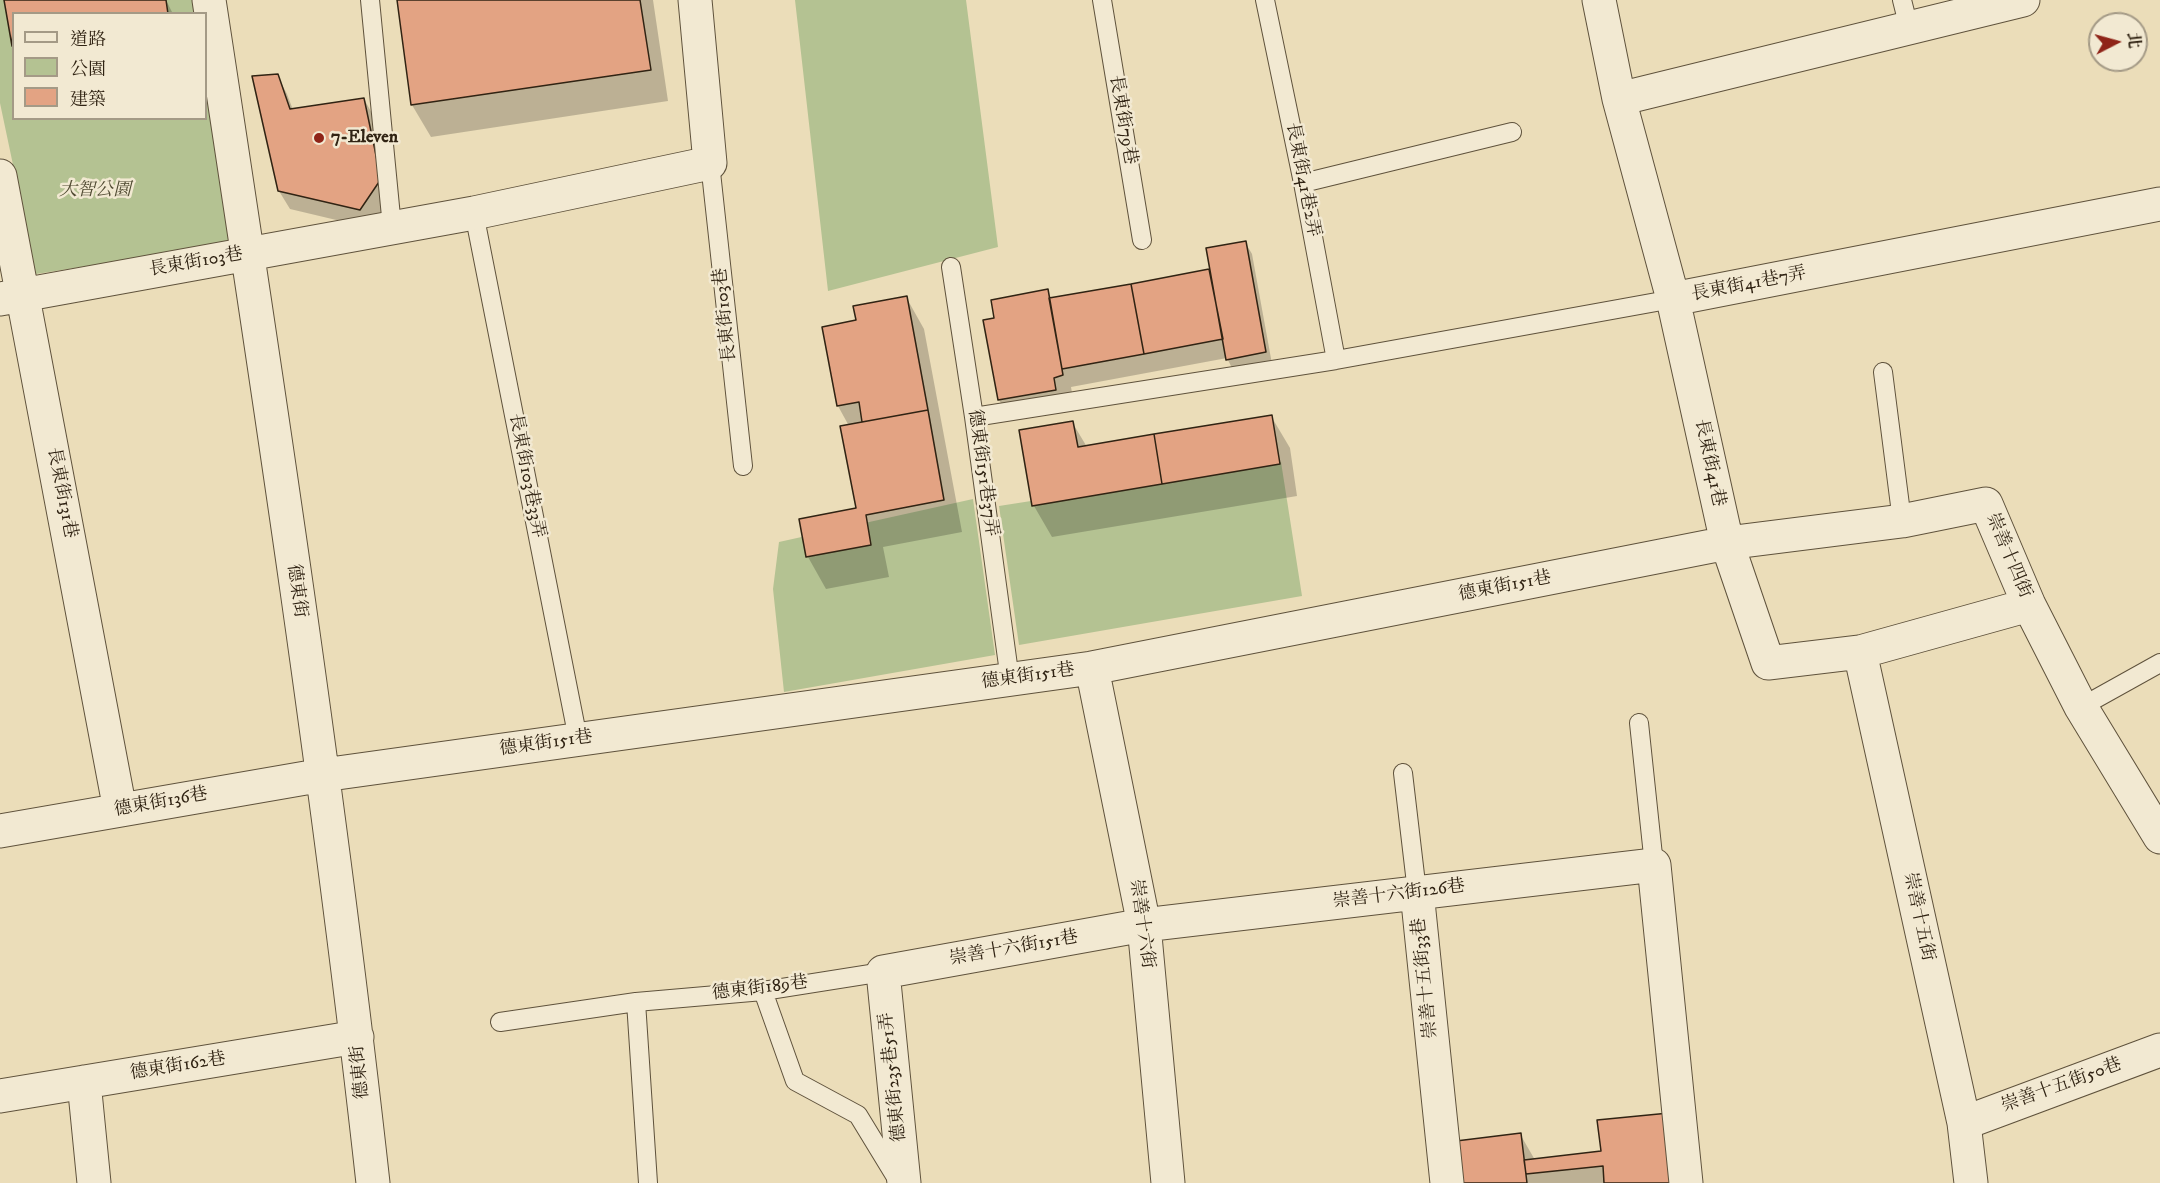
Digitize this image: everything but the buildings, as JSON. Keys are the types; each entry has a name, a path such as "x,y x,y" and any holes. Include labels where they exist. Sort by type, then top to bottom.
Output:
{"street":[{"name":"德東街","path":"209,0 323,775 357,1037 373,1183"},
{"name":"長東街103巷","path":"12,297 474,213 710,163 695,0"},
{"name":"長東街41巷","path":"1599,0 1619,99 1673,299 1727,543 1768,663 1860,652 2029,605"},
{"path":"1619,99 1906,14 2023,0"},
{"name":"長東街131巷","path":"0,176 12,297 120,810"},
{"name":"長東街41巷7弄","path":"1673,299 2160,204"},
{"name":"崇善十四街","path":"1727,543 1902,521 1986,504 2029,605 2081,707 2160,837"},
{"name":"德東街151巷","path":"323,775 1092,668 1727,543"},
{"name":"崇善十五街","path":"1860,652 1964,1123 1971,1183"},
{"name":"崇善十六街","path":"1092,668 1144,926 1168,1183"},
{"name":"德東街136巷","path":"0,831 323,775"},
{"path":"1654,865 1686,1183"},
{"name":"崇善十六街126巷","path":"1144,926 1654,865"},
{"name":"崇善十五街33巷","path":"1417,892 1448,1183"},
{"name":"崇善十六街151巷","path":"883,972 1144,926"},
{"name":"德東街235巷51弄","path":"883,972 902,1183"},
{"name":"德東街162巷","path":"0,1096 357,1037"},
{"name":"崇善十五街50巷","path":"1964,1123 2160,1050"},
{"path":"84,1082 94,1183"}],"lane":[{"path":"370,0 392,227"},
{"name":"長東街79巷","path":"1102,0 1142,240"},
{"name":"長東街41巷2弄","path":"1265,0 1304,183 1336,360"},
{"path":"1304,183 1512,132"},
{"name":"長東街103巷","path":"710,163 743,466"},
{"name":"長東街103巷33弄","path":"474,213 578,739"},
{"name":"德東街151巷37弄","path":"951,267 1010,680"},
{"name":"長東街41巷7弄","path":"974,417 1336,360 1673,299"},
{"path":"1883,372 1902,521"},
{"path":"2081,707 2160,663"},
{"path":"1639,723 1654,865"},
{"name":"崇善十五街33巷","path":"1404,773 1417,892"},
{"name":"德東街189巷","path":"500,1022 636,1002 763,991 883,972"},
{"path":"763,991 795,1081 858,1115 902,1183"},
{"path":"636,1002 648,1183"}],"green space":[{"name":"大智公園","path":"0,0 201,0 204,12 12,12 12,120 207,120 207,30 242,242 36,274 0,103"},
{"path":"795,0 966,0 998,247 828,291"},
{"path":"1281,462 1302,596 1019,645 999,506"},
{"path":"973,499 995,655 784,692 773,589 779,542"}],"place":[{"name":"7-Eleven","path":"319,138"}]}
